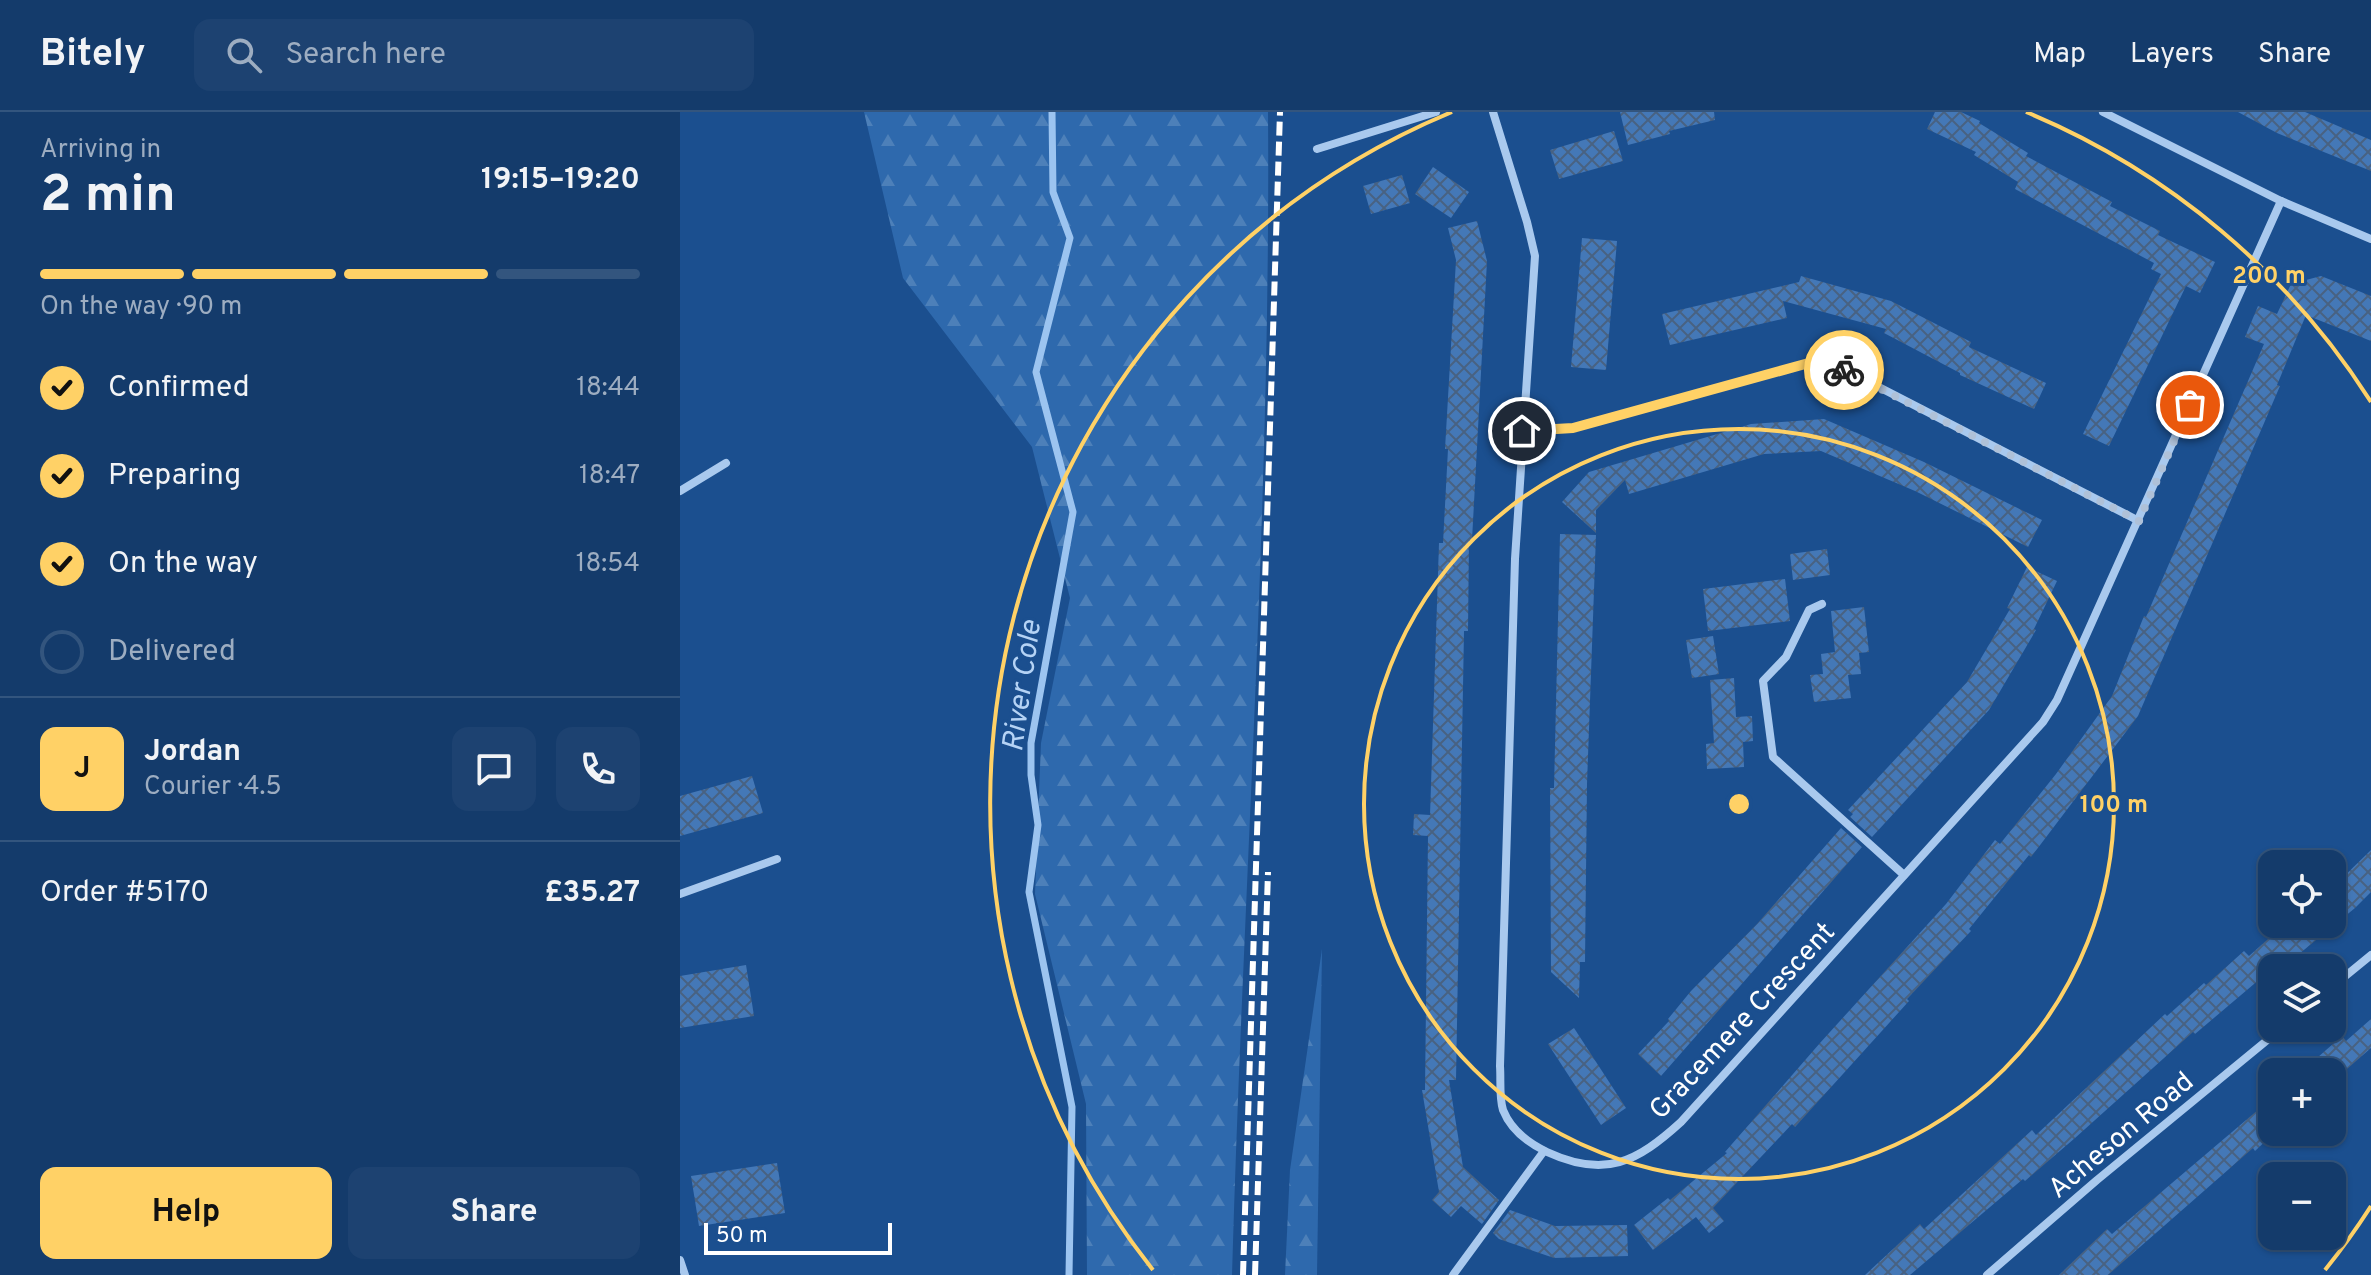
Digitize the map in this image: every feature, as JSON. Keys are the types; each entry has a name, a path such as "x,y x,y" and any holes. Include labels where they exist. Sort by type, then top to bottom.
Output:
{"street":[{"path":"1317,149 1436,112"},
{"name":"Gracemere Crescent","path":"1493,112 1535,256 1515,559 1500,1066 1502,1107 1512,1126 1527,1142 1575,1164 1599,1166 1617,1163 1654,1147 1681,1122 2043,722 2057,700 2139,521 2281,201"},
{"path":"2103,112 2281,201 2371,239"},
{"path":"1522,431 1573,428 1816,361 1842,368 2139,521"},
{"path":"680,491 726,463"},
{"path":"1822,604 1809,610 1786,657 1763,681 1773,757 1904,875"},
{"path":"680,894 777,859"},
{"path":"2346,976 2371,955"},
{"name":"Acheson Road","path":"1987,1275 2265,1042"},
{"path":"1453,1275 1544,1151"},
{"path":"680,1260 685,1275"}],"green space":[{"path":"864,112 1268,112 1261,548 1232,1275 1087,1275 1086,1104 1035,894 1041,743 1070,598 1032,447 903,278"},
{"path":"1322,949 1317,1275 1285,1275 1290,1170"}],"building":[{"path":"1620,112 1714,112 1715,120 1628,145"},
{"path":"1935,112 1961,112 1980,121 2028,153 2026,156 2112,202 2110,206 2160,231 2158,235 2215,262 2200,293 2186,286 2109,446 2083,434 2161,274 2151,269 2154,263 2015,189 2018,182 1974,155 1976,152 1927,129"},
{"path":"2238,112 2305,112 2371,140 2371,171 2277,133"},
{"path":"1614,131 1623,161 1559,179 1550,150"},
{"path":"1433,167 1469,192 1451,218 1415,194"},
{"path":"1402,175 1410,203 1371,214 1363,186"},
{"path":"1477,221 1487,261 1472,540 1469,540 1468,631 1464,631 1456,1080 1449,1080 1463,1167 1499,1200 1482,1224 1461,1206 1451,1217 1432,1200 1439,1192 1422,1090 1425,1090 1428,836 1413,835 1414,814 1430,815 1439,543 1443,543 1456,260 1448,228"},
{"path":"1582,238 1617,241 1606,370 1571,367"},
{"path":"1801,276 1891,301 1971,342 1969,347 2046,383 2034,409 1960,375 1884,333 1886,329 1783,301 1787,318 1670,345 1662,314 1799,282"},
{"path":"2321,276 2371,296 2371,341 2306,315 2277,385 2280,386 2138,716 2031,857 2029,855 1969,929 1971,931 1795,1127 1792,1124 1713,1208 1724,1221 1709,1233 1696,1217 1653,1250 1634,1225 1727,1153 1820,1043 1946,904 1995,840 2000,844 2056,774 2112,696 2264,344 2245,337 2258,306 2277,314 2291,284"},
{"path":"1824,419 1924,462 2042,520 2028,547 1915,491 1821,451 1764,454 1629,494 1625,480 1596,510 1596,533 1562,502 1589,472 1751,424"},
{"path":"1560,534 1596,535 1587,784 1585,962 1580,962 1579,998 1551,972 1550,788 1554,788"},
{"path":"1827,549 1830,575 1793,580 1790,554"},
{"path":"2027,567 2057,581 2036,630 1989,710 1872,837 1850,817 1853,814 1848,810 1967,682 2010,609 2007,608"},
{"path":"1785,579 1790,621 1708,631 1703,589"},
{"path":"1864,607 1869,652 1859,653 1861,674 1848,675 1851,698 1814,702 1810,675 1823,674 1821,654 1835,652 1831,611"},
{"path":"1713,636 1719,674 1692,678 1686,640"},
{"path":"1734,678 1736,717 1752,716 1753,741 1743,742 1744,767 1707,769 1706,744 1714,743 1710,680"},
{"path":"752,776 763,813 680,836 680,796"},
{"path":"1841,828 1862,847 1661,1076 1638,1054 1669,1021 1691,991 1757,924"},
{"path":"2371,850 2371,892 2346,915 2346,874"},
{"path":"2269,938 2318,938 2299,954 2258,954 2258,981 2195,1034 2193,1032 2025,1181 2023,1179 1910,1275 1865,1275 1920,1224 1924,1229 2032,1130 2036,1135 2165,1014 2167,1016 2204,983 2206,985 2244,951 2249,956"},
{"path":"746,965 754,1016 680,1028 680,976"},
{"path":"2371,1019 2371,1048 2346,1070 2346,1058 2317,1058 2335,1042 2346,1041"},
{"path":"1574,1028 1626,1108 1601,1125 1548,1044"},
{"path":"2258,1110 2260,1146 2255,1151 2253,1148 2108,1275 2059,1275 2107,1229 2112,1234"},
{"path":"777,1163 785,1213 699,1226 691,1176"},
{"path":"1510,1210 1555,1226 1627,1225 1628,1256 1554,1258 1499,1239 1493,1233"}],"waterway":[{"name":"River Cole","path":"1052,112 1053,192 1070,238 1036,372 1073,512 1031,743 1031,775 1038,825 1029,892 1072,1107 1069,1275"}],"railway":[{"path":"1243,1275 1280,112"},
{"path":"1255,1275 1268,872"}],"way so far":[{"path":"1844,370 2139,521 2190,405"}],"route":[{"path":"1522,431 1573,428 1816,361 1844,370"}]}
